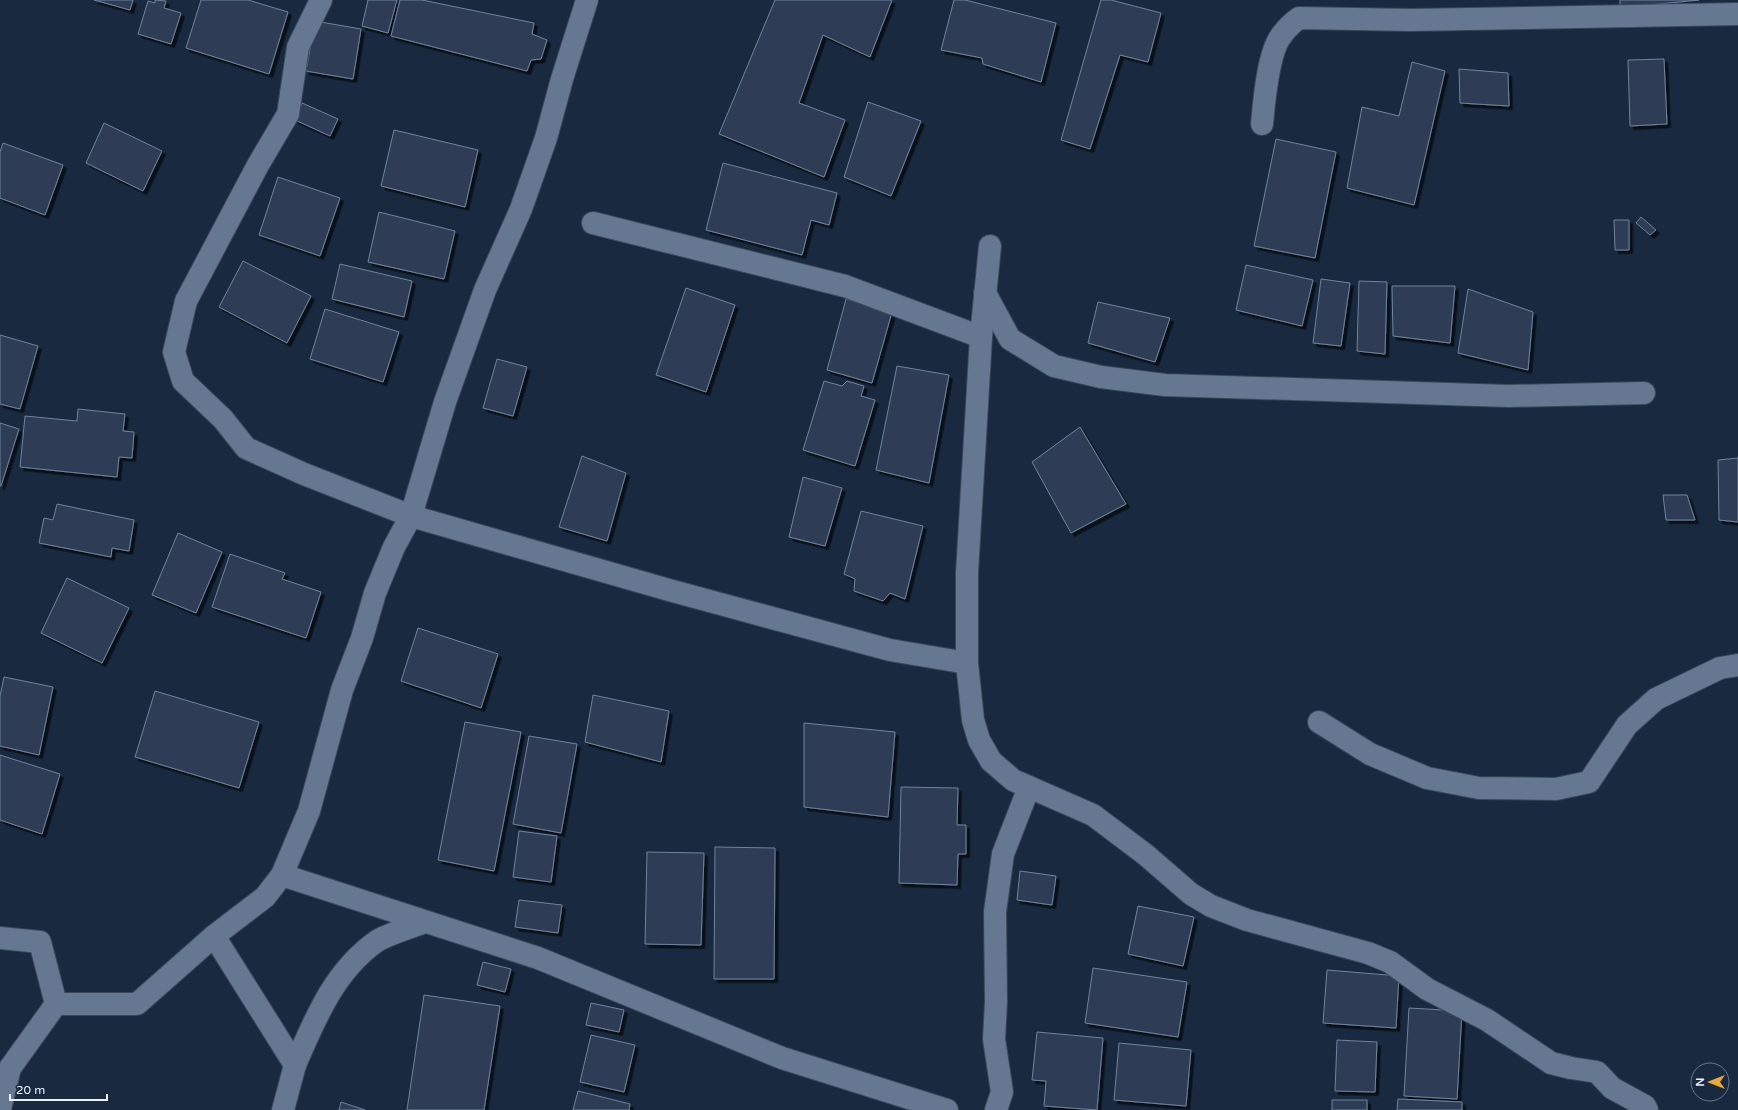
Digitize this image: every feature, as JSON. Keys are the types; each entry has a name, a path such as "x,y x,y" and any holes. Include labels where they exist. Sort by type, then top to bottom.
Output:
{"street":[{"path":"321,0 298,46 288,114 254,172 186,300 174,352 183,381 223,419 246,448 304,474 411,516 669,590 883,648 967,663"},
{"path":"56,1004 137,1004 214,936 265,897 282,875 309,811 342,690 362,638 374,594 394,546 411,516 445,402 486,290 521,209 546,138 562,78 587,0"},
{"path":"1262,124 1266,83 1274,53 1280,37 1299,18 1411,20 1738,14"},
{"path":"593,223 845,286 981,337"},
{"path":"990,246 984,292 967,573 967,663 973,720 979,740 992,761 1014,780 1093,815 1146,856 1174,881 1191,894 1211,906 1247,920 1368,953 1390,962 1427,989 1487,1020 1551,1062 1571,1068 1597,1072 1612,1088 1645,1106 1647,1110"},
{"path":"984,292 1010,340 1054,366 1101,377 1165,385 1509,396 1644,393"},
{"path":"1319,722 1370,754 1427,778 1479,788 1556,789 1589,782 1627,725 1656,699 1720,668 1738,665"},
{"path":"996,1110 1002,1092 994,1038 996,1002 995,912 1003,854 1029,787"},
{"path":"282,875 538,958 782,1058 947,1110"},
{"path":"283,1110 295,1065 319,1010 344,971 377,941 425,922"},
{"path":"214,936 295,1065"},
{"path":"0,938 40,942 56,1004"},
{"path":"0,1109 10,1068 56,1004"}],"building":[{"path":"94,0 133,0 130,10"},
{"path":"155,0 166,1 164,8 181,13 171,44 138,34 148,1 155,3"},
{"path":"201,0 248,0 288,12 269,74 186,48"},
{"path":"368,0 397,0 388,33 362,26"},
{"path":"400,0 422,0 534,23 532,34 547,40 541,59 531,60 527,71 391,36"},
{"path":"775,0 892,0 870,57 823,35 799,103 845,120 824,177 719,134"},
{"path":"954,0 965,0 1056,23 1041,82 983,64 982,58 941,50"},
{"path":"1101,0 1111,0 1161,13 1148,62 1120,55 1090,149 1061,140"},
{"path":"1620,0 1699,0 1620,8"},
{"path":"315,21 361,29 353,79 306,71"},
{"path":"1664,59 1667,124 1630,126 1628,60"},
{"path":"1412,62 1445,71 1414,205 1347,188 1362,107 1399,116"},
{"path":"1459,69 1508,73 1509,106 1460,103"},
{"path":"868,102 921,121 891,196 844,177"},
{"path":"302,103 338,119 330,136 295,120"},
{"path":"104,123 162,151 143,191 86,163"},
{"path":"394,130 478,150 465,207 381,186"},
{"path":"1276,139 1336,152 1315,258 1254,246"},
{"path":"3,143 63,165 45,215 0,198 0,152"},
{"path":"723,163 837,193 829,225 811,220 802,255 706,230"},
{"path":"278,177 340,198 320,256 259,235"},
{"path":"379,212 455,231 444,279 368,262"},
{"path":"1641,217 1656,230 1650,235 1636,223"},
{"path":"1614,220 1629,220 1629,250 1615,250"},
{"path":"243,261 311,296 287,343 219,307"},
{"path":"340,264 412,281 404,317 332,299"},
{"path":"1246,265 1313,280 1302,326 1236,310"},
{"path":"1321,279 1350,283 1341,346 1313,343"},
{"path":"1359,281 1387,282 1385,354 1357,351"},
{"path":"1392,286 1455,286 1450,343 1393,336"},
{"path":"686,288 735,305 706,392 656,375"},
{"path":"1468,289 1533,312 1528,370 1458,353"},
{"path":"846,299 892,312 872,383 827,370"},
{"path":"1098,302 1170,318 1155,362 1088,343"},
{"path":"325,309 399,332 383,382 310,359"},
{"path":"0,335 38,346 20,409 0,404"},
{"path":"497,359 527,367 513,416 483,408"},
{"path":"897,366 949,375 929,483 876,470"},
{"path":"824,381 842,386 847,381 864,386 861,396 875,400 855,466 803,450"},
{"path":"78,409 125,414 123,431 134,432 132,458 119,457 117,477 20,467 25,416 77,421"},
{"path":"0,423 19,429 1,486 0,486"},
{"path":"1080,427 1126,504 1071,533 1032,462"},
{"path":"582,456 626,473 607,541 559,527"},
{"path":"1738,458 1738,522 1719,520 1718,460"},
{"path":"803,477 842,488 825,546 789,537"},
{"path":"1663,495 1687,495 1695,520 1666,520"},
{"path":"57,504 134,520 129,551 112,548 111,557 39,543 44,518 53,520"},
{"path":"861,511 923,526 905,599 890,593 883,601 854,591 855,579 844,574"},
{"path":"178,533 222,552 196,613 152,595"},
{"path":"230,554 285,573 282,579 321,592 306,638 212,607"},
{"path":"67,578 129,608 102,663 41,633"},
{"path":"418,628 498,654 481,708 401,681"},
{"path":"4,677 53,687 39,755 0,746 0,696"},
{"path":"155,691 259,722 239,788 135,757"},
{"path":"593,695 669,711 661,762 585,742"},
{"path":"465,722 521,732 494,871 438,860"},
{"path":"804,723 895,732 888,817 804,807"},
{"path":"529,736 577,744 561,833 513,824"},
{"path":"0,755 60,774 42,834 0,820"},
{"path":"901,787 958,788 957,825 966,825 966,854 958,854 957,885 899,883"},
{"path":"519,831 557,836 551,882 513,877"},
{"path":"715,847 775,848 774,979 714,979"},
{"path":"647,852 704,853 701,945 645,944"},
{"path":"1020,871 1056,876 1052,905 1017,900"},
{"path":"519,900 562,905 558,933 515,927"},
{"path":"1138,906 1194,917 1183,966 1128,954"},
{"path":"483,962 511,969 505,992 477,985"},
{"path":"1093,968 1187,982 1178,1037 1085,1023"},
{"path":"1327,970 1399,976 1396,1028 1323,1023"},
{"path":"424,995 500,1006 484,1110 407,1110"},
{"path":"591,1003 624,1010 619,1032 586,1025"},
{"path":"1409,1008 1462,1011 1457,1099 1404,1096"},
{"path":"1037,1032 1103,1038 1097,1110 1044,1106 1046,1081 1032,1080"},
{"path":"591,1035 635,1045 624,1092 580,1082"},
{"path":"1337,1040 1377,1042 1375,1092 1335,1091"},
{"path":"1119,1043 1191,1050 1186,1106 1114,1100"},
{"path":"578,1091 630,1104 629,1110 573,1110"},
{"path":"1398,1099 1462,1102 1462,1110 1397,1110"},
{"path":"1332,1100 1367,1100 1367,1110 1332,1110"},
{"path":"341,1102 365,1110 339,1110"}]}
